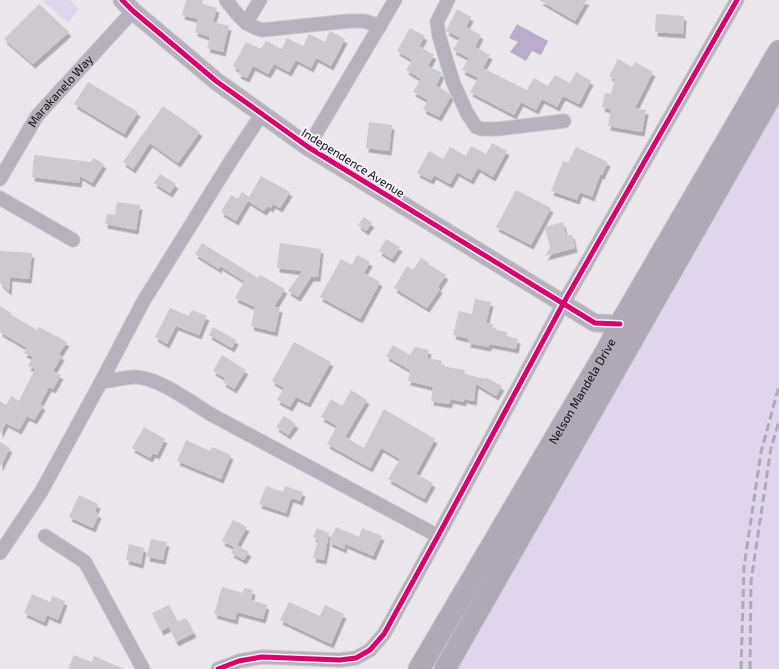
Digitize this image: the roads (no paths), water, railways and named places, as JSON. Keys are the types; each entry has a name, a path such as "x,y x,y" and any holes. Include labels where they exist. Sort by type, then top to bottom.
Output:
{"main road":[{"name":"Nelson Mandela Drive","path":"419,669 608,348 620,324 779,50"},
{"name":"Nelson Mandela Drive","path":"445,669 779,82"}],"street":[{"path":"226,0 246,23 252,28 262,30 348,21 364,21 380,26"},
{"path":"246,23 260,0"},
{"path":"308,148 395,0"},
{"path":"448,0 437,22 439,36 453,82 467,113 476,127 482,129 497,129 564,121"},
{"path":"218,669 239,661 262,657 340,660 356,658 370,650 384,634 562,304 737,0"},
{"name":"Independence Avenue","path":"127,6 216,80 308,148 590,320 608,348"},
{"name":"Marakanelo Way","path":"0,179 37,116 127,6"},
{"path":"0,553 41,492 143,302 230,162 262,114"},
{"path":"0,198 73,240"},
{"path":"590,320 595,324 620,324"},
{"path":"101,382 134,377 147,378 181,396 212,416 438,536"},
{"path":"45,536 85,562 143,669"}],"railway":[{"path":"741,669 744,567 761,452 779,386"},
{"path":"750,669 751,581 771,448 779,421"}]}
